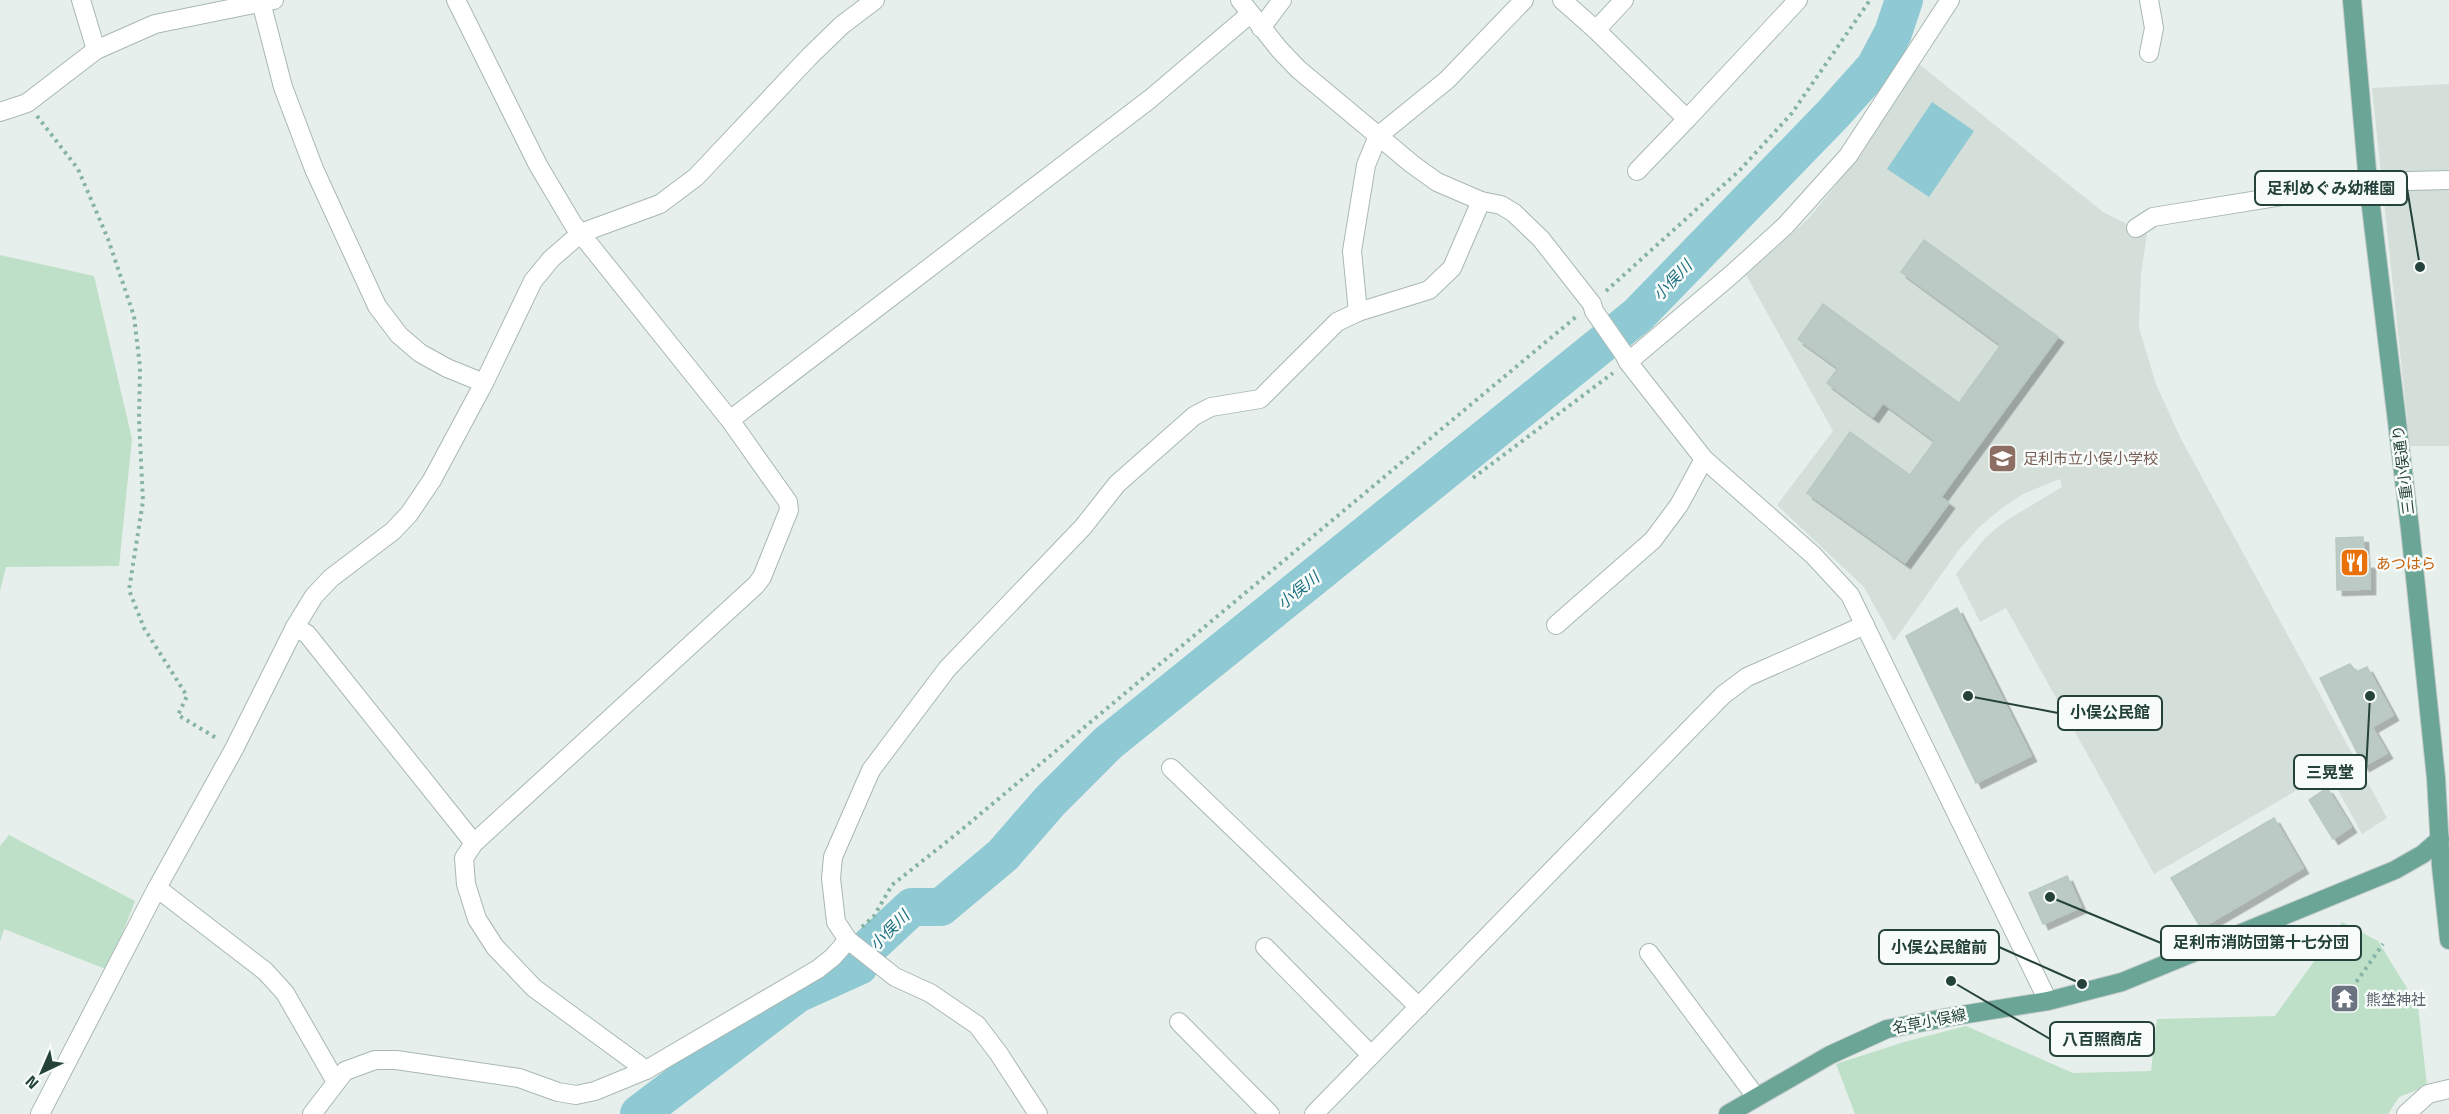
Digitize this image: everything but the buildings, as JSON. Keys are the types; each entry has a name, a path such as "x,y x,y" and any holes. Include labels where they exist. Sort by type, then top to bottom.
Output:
{"main road":[{"name":"三重小俣通り","path":"2352,0 2368,182 2444,834 2441,866 2449,940"},
{"name":"名草小俣線","path":"1728,1114 1830,1055 1887,1029 2048,1001 2122,982 2150,972 2395,870 2423,854 2444,834"}],"street":[{"path":"81,0 96,50"},
{"path":"456,0 538,165 573,224 730,420 788,502 789,510 762,577 748,593 474,843 464,858 466,884 477,919 495,947 534,988 645,1070"},
{"path":"40,1114 157,888 234,749 295,627 314,596 331,578 393,531 409,514 432,480 484,383 533,281 551,259 581,233 660,204 696,177 809,57 842,25 874,0"},
{"path":"730,420 1150,99 1250,14 1282,0"},
{"path":"1358,312 1352,251 1366,165 1378,136 1447,80 1524,0"},
{"path":"1562,0 1687,119"},
{"path":"1596,30 1624,0"},
{"path":"1637,171 1798,0"},
{"path":"1626,358 1731,275 1785,226 1848,156 1950,0"},
{"path":"2149,0 2154,28 2149,53"},
{"path":"0,112 27,103 96,50 155,24 267,1 283,87 310,159 377,306 399,335 420,352 447,368 484,383"},
{"path":"1250,14 1298,69 1437,182 1481,201 1501,205 1528,225 1593,308 1626,358 1704,459 1813,555 1850,595 2048,1001"},
{"path":"2136,228 2153,217 2368,182 2449,180"},
{"path":"1038,1114 977,1025 930,993 895,976 851,942 836,922 832,901 833,857 871,770 947,669 1083,527 1117,483 1194,416 1211,407 1260,399 1337,322 1397,298 1412,297 1428,291 1452,268 1481,201"},
{"path":"1556,625 1653,540 1679,505 1704,459"},
{"path":"1314,1114 1723,695 1747,677 1865,625"},
{"path":"295,627 307,634 474,843"},
{"path":"1171,768 1419,1007"},
{"path":"157,888 265,971 285,993 336,1082"},
{"path":"312,1114 345,1071 375,1060 396,1059 519,1077 558,1092 576,1095 595,1091 645,1070 818,969 851,942"},
{"path":"1265,947 1371,1055"},
{"path":"1649,953 1756,1097"},
{"path":"1179,1022 1270,1114"},
{"path":"2406,1114 2427,1094 2449,1089"}],"path":[{"path":"851,942 874,916 892,885 963,829 1593,308 1739,171 1792,112 1870,0"},
{"path":"27,103 78,169 108,239 134,316 140,367 139,420 143,501 129,590 144,628 187,696 178,715 234,749"},
{"path":"1473,478 1626,358"},
{"path":"2352,988 2383,944"}],"shaded area":[{"name":"足利市立小俣小学校","path":"1919,64 2103,212 2147,234 2141,274 2139,328 2156,384 2180,437 2387,818 2362,834 2328,772 2154,874 2006,608 1980,622 1956,574 1985,538 2004,522 2062,487 2060,479 2023,494 1978,528 1958,551 1894,641 1864,587 1777,505 1833,431 1746,275 1808,219 1855,162"},
{"path":"2449,84 2449,446 2410,446 2372,88"}],"green space":[{"path":"0,255 94,276 132,439 119,566 6,567 0,591"},
{"path":"9,835 135,901 108,970 4,929 0,942 0,846"},
{"path":"2342,922 2378,941 2418,1006 2427,1086 2399,1097 2388,1114 1855,1114 1836,1064 1904,1042 1966,1026 2073,1073 2151,1071 2157,1019 2275,1016"}],"water":[{"path":"1932,102 1974,131 1929,197 1887,169"}],"waterway":[{"name":"小俣川","path":"639,1114 797,994 859,966 870,946 912,907 941,907 1003,855 1050,801 1108,743 1638,315 1833,114 1875,67 1893,33 1904,0"}],"place":[{"name":"足利めぐみ幼稚園","path":"2420,267"},
{"name":"足利市立小俣小学校","path":"2002,458"},
{"name":"あつはら","path":"2355,563"},
{"name":"小俣公民館","path":"1968,696"},
{"name":"三晃堂","path":"2370,696"},
{"name":"足利市消防団第十七分団","path":"2050,897"},
{"name":"八百照商店","path":"1951,981"},
{"name":"小俣公民館前","path":"2082,984"},
{"name":"熊埜神社","path":"2345,999"}]}
